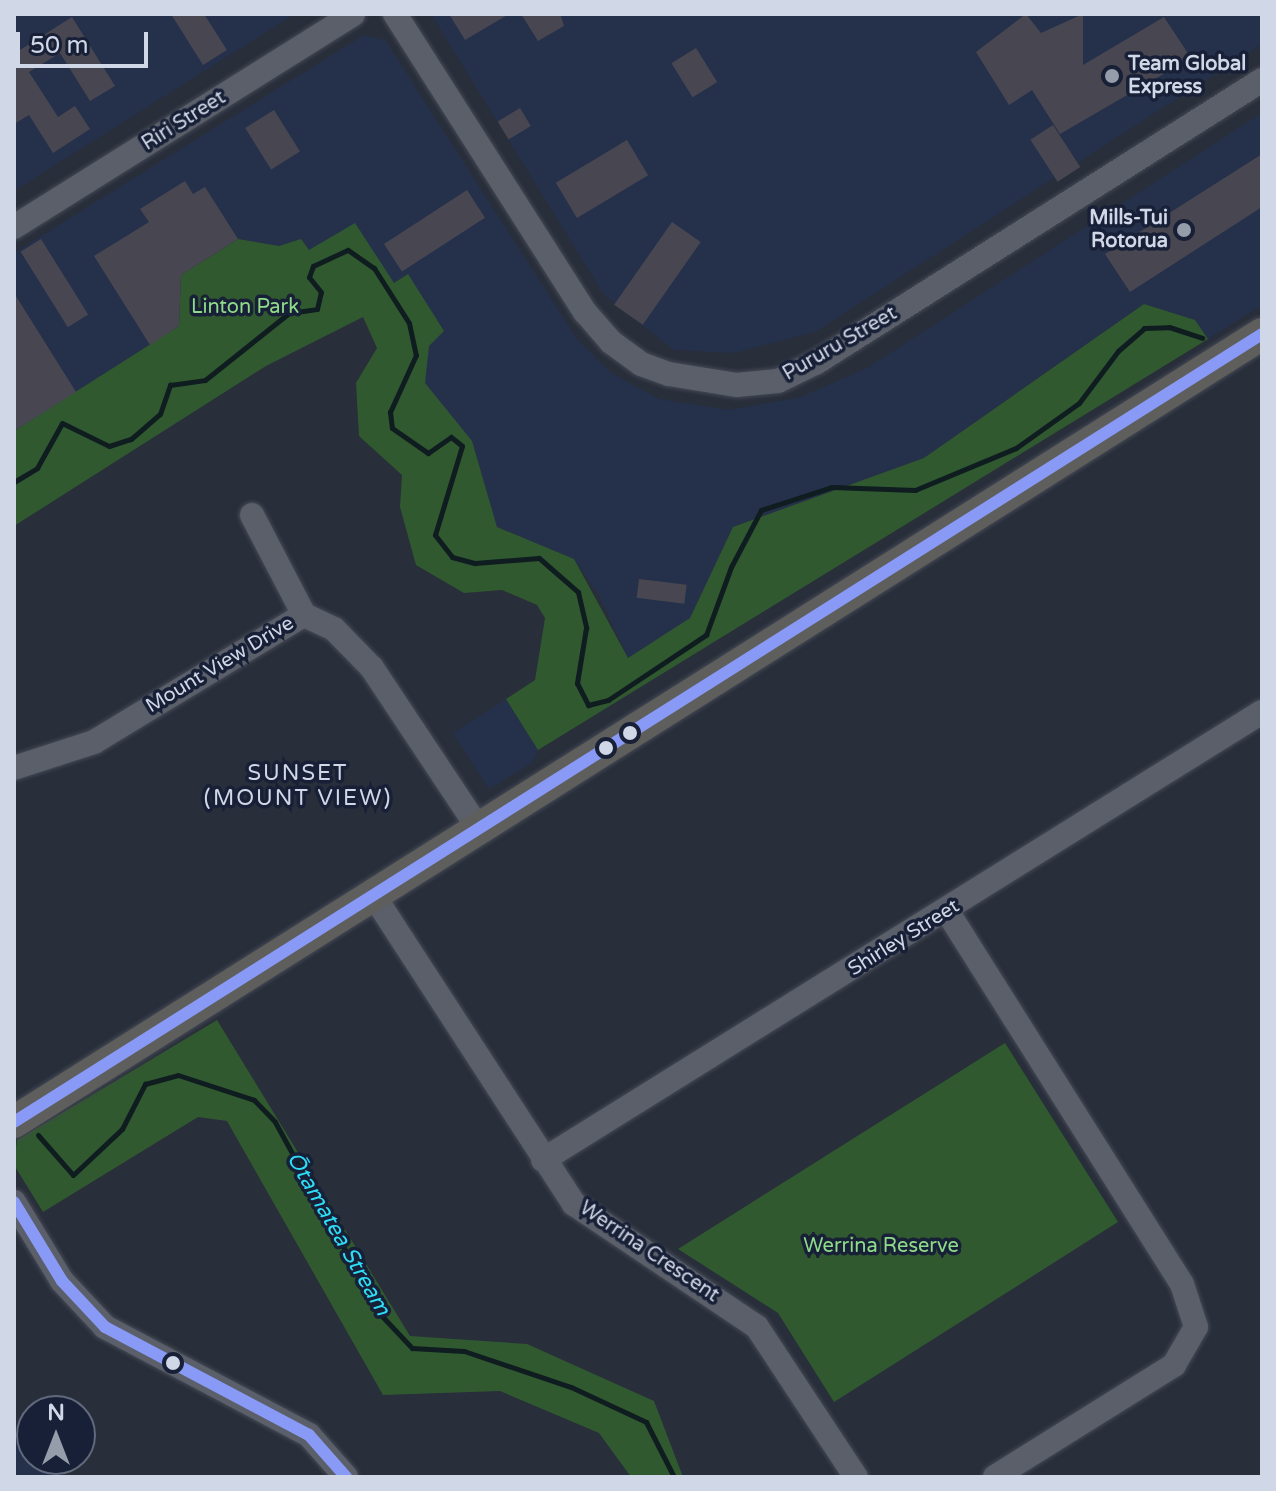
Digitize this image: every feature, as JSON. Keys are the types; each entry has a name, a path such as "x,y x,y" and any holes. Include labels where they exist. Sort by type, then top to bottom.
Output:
{"main road":[{"path":"14,1122 374,896 477,826 1262,334"}],"street":[{"name":"Riri Street","path":"14,227 353,14"},
{"name":"Pururu Street","path":"395,14 585,312 611,342 641,364 669,374 737,385 778,381 817,362 1262,80"},
{"path":"252,515 304,615"},
{"name":"Mount View Drive","path":"14,768 94,742 304,615 334,629 372,668 477,826"},
{"name":"Shirley Street","path":"543,1160 1262,712"},
{"name":"Werrina Crescent","path":"374,896 543,1160 582,1212 757,1327 856,1477"},
{"path":"947,911 1182,1284 1196,1327 1174,1365 995,1477"},
{"path":"14,1202 62,1281 94,1318 309,1435 346,1477"}],"shaded area":[{"path":"14,14 295,14 14,191"},
{"path":"431,14 1262,14 1262,44 815,332 734,353 674,350 604,295"},
{"path":"364,35 385,40 577,339 611,373 659,399 729,410 801,397 867,368 1262,113 1262,305 1208,339 1195,320 1144,304 924,458 733,527 690,618 628,658 599,595 574,559 497,527 472,441 424,383 429,346 408,275 395,283 309,250 301,239 279,246 238,239 181,275 179,326 14,431 14,253"},
{"path":"506,699 538,750 533,762 489,789 453,733"},
{"path":"14,1441 16,1475 65,1477 14,1477"}],"green space":[{"name":"Linton Park","path":"355,223 394,283 408,274 444,331 429,346 425,383 472,441 497,527 574,559 628,658 690,618 733,527 924,458 1144,304 1195,320 1208,339 538,750 506,699 535,680 545,618 537,605 502,590 464,593 416,565 400,507 402,475 359,436 356,383 377,348 363,317 266,366 14,526 14,431 179,326 181,275 238,239 279,246 301,239 309,250"},
{"path":"217,1020 410,1336 527,1344 654,1401 683,1477 631,1477 599,1433 500,1391 383,1395 227,1121 198,1117 43,1212 14,1165 17,1140"},
{"name":"Werrina Reserve","path":"1005,1043 1118,1222 834,1402 778,1313 678,1249"}],"building":[{"path":"171,14 204,14 227,50 203,65"},
{"path":"449,14 509,14 465,40"},
{"path":"521,14 560,14 564,26 538,41"},
{"path":"1026,14 1041,33 1083,14 1083,65 1164,17 1191,58 1060,134 1032,90 1009,105 976,52"},
{"path":"72,17 115,86 90,101 60,53 29,72 58,117 75,106 90,129 53,153 29,115 14,124 14,48 17,52"},
{"path":"696,48 717,82 693,97 671,63"},
{"path":"520,108 531,126 509,139 498,121"},
{"path":"274,110 300,152 271,170 245,128"},
{"path":"1053,125 1080,167 1058,182 1030,140"},
{"path":"627,140 648,175 577,218 556,183"},
{"name":"Mills-Tui Rotorua","path":"1262,154 1262,207 1130,292 1105,254"},
{"path":"185,181 193,194 205,187 238,239 181,275 179,326 150,345 94,256 149,222 140,209"},
{"path":"467,190 485,218 402,272 384,244"},
{"path":"672,222 701,242 643,325 614,305"},
{"path":"41,239 88,314 68,327 21,252"},
{"path":"14,293 76,392 14,431"},
{"path":"639,579 687,585 684,604 637,598"}],"waterway":[{"path":"14,482 37,468 62,423 109,446 131,439 160,414 170,385 205,380 289,313 317,309 321,292 309,277 313,266 348,250 374,268 409,323 416,355 390,412 392,428 428,453 451,437 462,446 435,535 452,557 475,563 539,558 578,592 586,628 577,683 588,705 608,700 706,635 731,567 761,510 832,487 915,490 1016,448 1079,403 1118,351 1144,328 1169,327 1202,338"},
{"name":"Ōtamatea Stream","path":"38,1135 73,1175 122,1129 145,1084 178,1075 254,1100 275,1122 380,1314 412,1348 464,1351 571,1387 646,1422 674,1477"}],"transit line":[{"path":"14,1122 1262,334"},
{"path":"14,1202 62,1281 105,1327 309,1435 346,1477"}],"place":[{"name":"Team Global Express","path":"1112,76"},
{"name":"Mills-Tui Rotorua","path":"1184,230"}],"district":[{"name":"SUNSET (MOUNT VIEW)","path":"298,786"}]}
